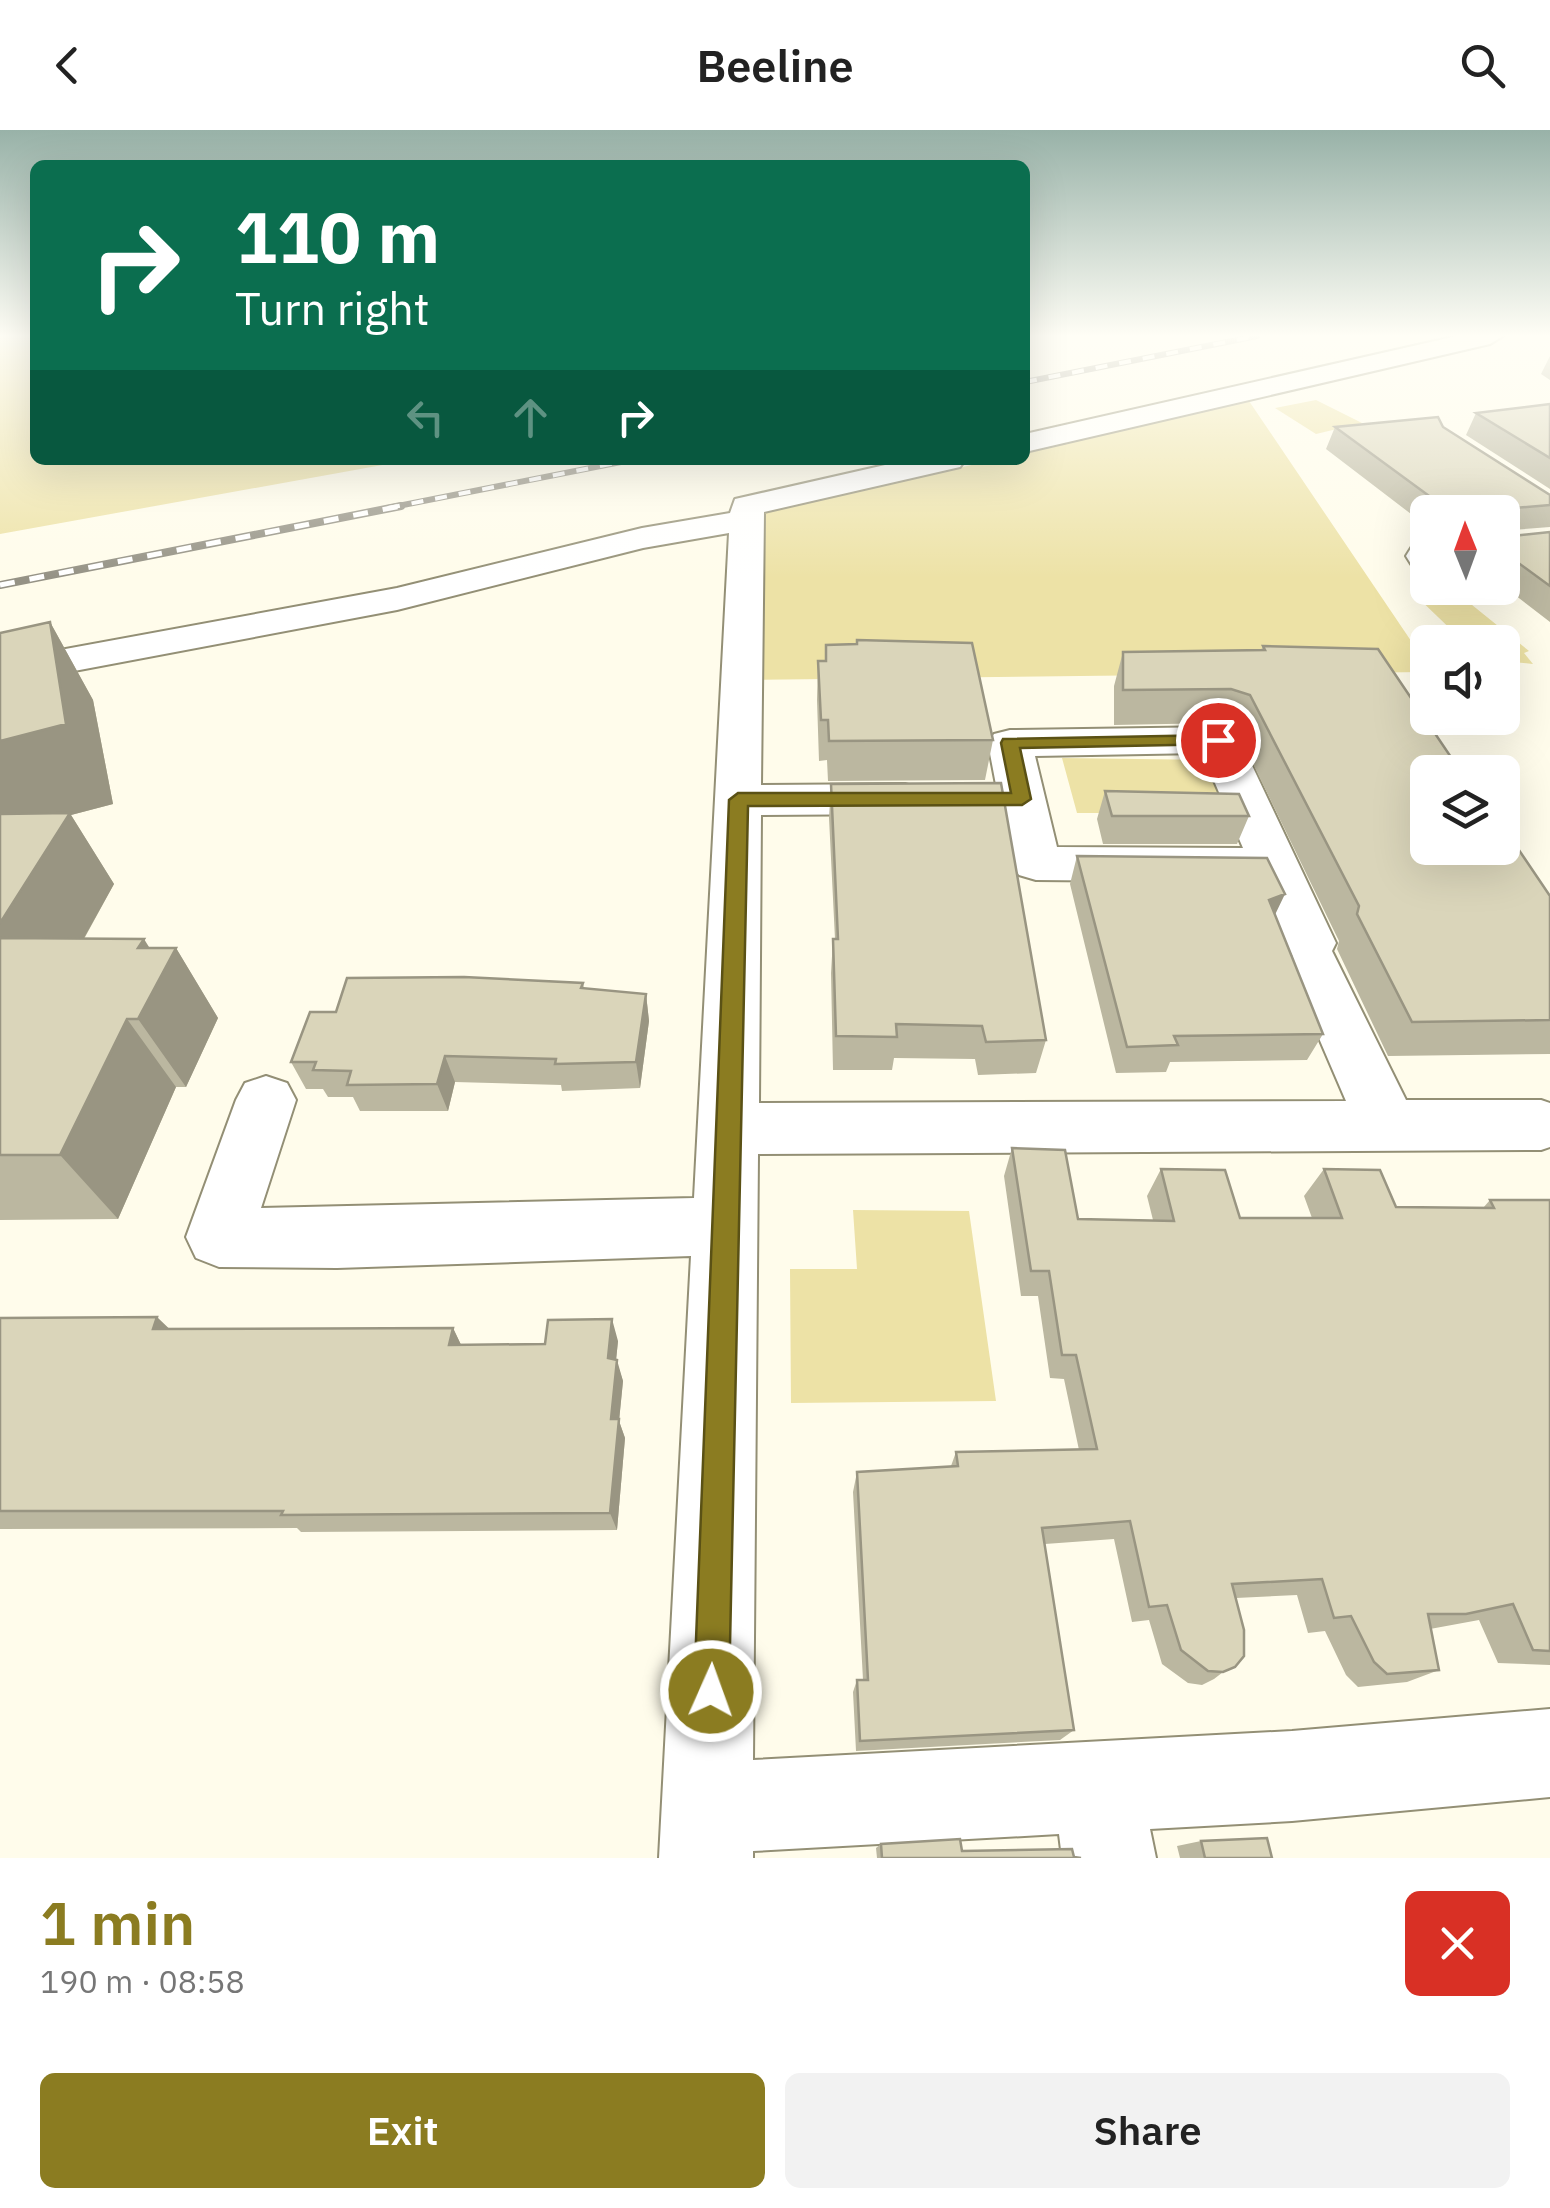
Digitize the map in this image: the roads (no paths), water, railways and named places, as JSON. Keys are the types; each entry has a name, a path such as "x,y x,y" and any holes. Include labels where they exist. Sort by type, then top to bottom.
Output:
{"street":[{"path":"1030,441 1136,417"},
{"path":"927,465 747,506 707,1833 1104,1822 1292,1776 1550,1754"},
{"path":"0,674 397,598 642,538 747,520"},
{"path":"982,799 1010,743 1218,740 1387,1125"},
{"path":"738,800 982,799"},
{"path":"982,799 1036,863 1273,865"},
{"path":"266,1100 219,1237 338,1238 725,1226"},
{"path":"728,1129 1541,1125"}],"railway":[{"path":"388,508 606,465"},
{"path":"0,585 401,506"}]}
